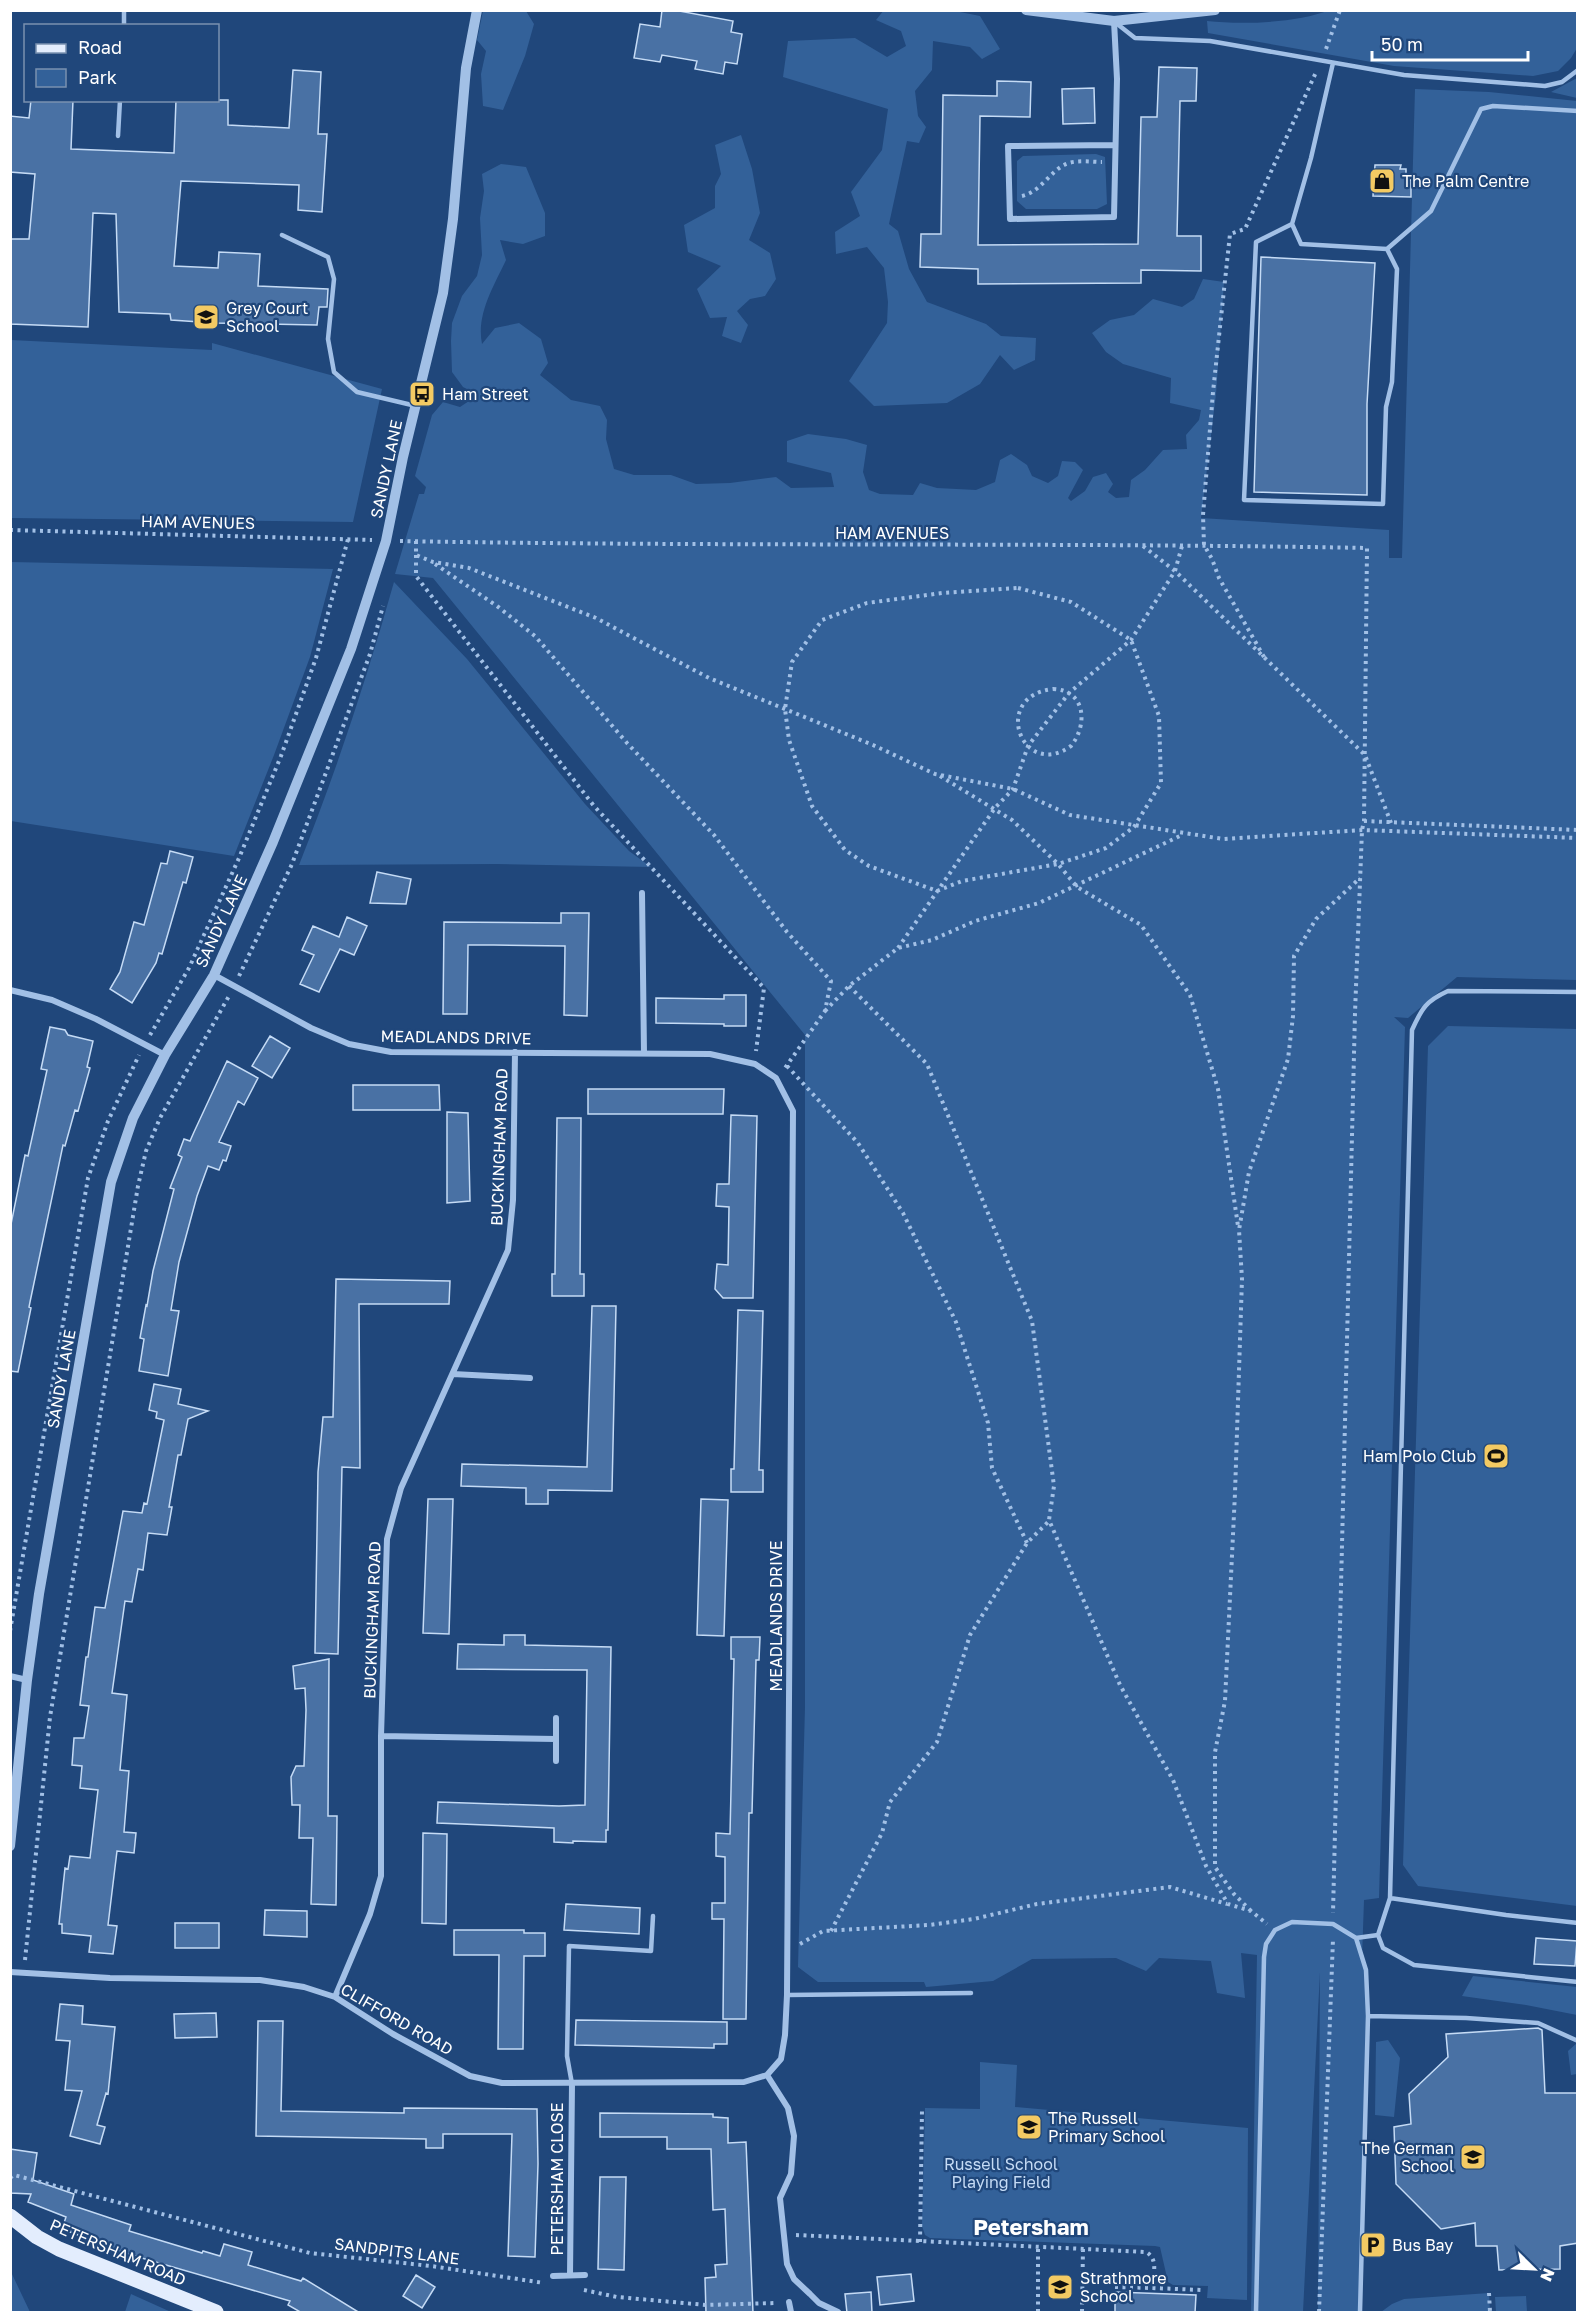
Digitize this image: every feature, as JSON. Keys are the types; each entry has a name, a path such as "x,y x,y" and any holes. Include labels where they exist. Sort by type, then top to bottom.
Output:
{"main road":[{"name":"PETERSHAM ROAD","path":"10,2216 37,2237 59,2249 216,2313"}],"street":[{"name":"SANDY LANE","path":"10,1846 27,1680 39,1594 111,1182 133,1118 165,1055 214,975 273,842 351,649 386,541 443,293 453,219 465,68 477,10"},
{"path":"1026,10 1114,21 1215,10"},
{"path":"1114,21 1117,79 1114,217 1010,219 1008,146 1114,145"},
{"path":"642,894 644,1053"},
{"name":"MEADLANDS DRIVE","path":"214,975 311,1029 350,1044 391,1052 710,1054 755,1064 776,1078 793,1111 787,1995 781,2059 767,2075"},
{"path":"10,990 52,1000 96,1019 165,1055"},
{"name":"BUCKINGHAM ROAD","path":"335,1997 370,1914 381,1876 381,1736 387,1539 401,1488 508,1250 513,1200 515,1052"},
{"path":"453,1374 530,1378"},
{"path":"10,1676 27,1680"},
{"path":"556,1718 556,1761"},
{"path":"381,1736 556,1739"},
{"name":"CLIFFORD ROAD","path":"10,1972 110,1978 260,1980 304,1987 335,1997 393,2034 470,2076 502,2083 744,2082 767,2075"},
{"path":"767,2075 788,2108 794,2136 791,2174 780,2198 787,2264 794,2279 819,2303 838,2313"},
{"name":"PETERSHAM CLOSE","path":"570,2275 572,2084"},
{"path":"552,2276 585,2275"},
{"path":"789,2302 791,2313"}],"lane":[{"path":"1114,21 1135,38 1210,41 1404,75 1545,86 1562,82 1578,70"},
{"path":"1333,63 1311,158 1292,224 1301,244 1387,249 1431,211 1481,109 1493,106 1578,111"},
{"path":"118,136 120,102"},
{"path":"1292,224 1256,242 1244,500 1383,504 1386,407 1392,382 1397,269 1387,249"},
{"path":"282,235 328,256 334,279 328,339 334,372 357,392 416,406"},
{"path":"1578,992 1448,991 1431,999 1421,1011 1412,1030 1390,1898 1378,1935 1383,1948 1414,1965 1578,1982"},
{"path":"1390,1898 1578,1923"},
{"path":"572,2084 567,2056 569,1947 651,1951 653,1916"},
{"path":"1256,2313 1266,1944 1275,1930 1292,1922 1333,1924 1356,1938 1378,1935"},
{"path":"1356,1938 1366,1970 1368,2016 1360,2313"},
{"path":"787,1995 971,1993"},
{"path":"1368,2016 1466,2018 1539,2023 1578,2041"}],"path":[{"path":"1010,199 1027,195 1065,164 1082,161 1114,162"},
{"name":"HAM AVENUES","path":"10,530 386,541"},
{"path":"398,553 402,541"},
{"name":"HAM AVENUES","path":"416,555 416,541 644,544 1204,545 1367,548 1365,755"},
{"path":"1142,545 1175,571 1365,755 1391,823"},
{"path":"1204,545 1219,578 1263,657"},
{"path":"776,1078 788,1066 825,1011 849,986 898,948 995,808 1013,789 1028,746 1069,693 1131,640 1175,571 1182,546"},
{"path":"755,1064 764,988 594,806 416,576 416,555 433,562 497,606 535,636 627,743 714,835 787,932 831,981 825,1011"},
{"path":"433,562 469,568 596,618 709,678 935,774 995,808 1012,820 1058,864 1077,886 1142,925 1190,995 1218,1089 1239,1230 1242,1279 1225,1701 1215,1752 1215,1867 1234,1894 1275,1930"},
{"path":"1018,588 1071,603 1131,640 1160,716 1161,783 1134,826 1106,848 1058,864 962,881 937,891 869,866 845,850 812,806 789,740 785,709 792,662 822,620 867,603 942,593 1018,588"},
{"path":"24,1973 50,1717 138,1186 146,1151 160,1118 234,986 292,864 370,654 386,598"},
{"path":"1060,689 1069,693 1079,704 1083,719 1074,743 1068,749 1051,753 1040,753 1028,746 1018,732 1017,722 1021,709 1034,694 1041,691 1060,689"},
{"path":"1319,2313 1333,1924 1365,755"},
{"path":"935,774 1013,789 1070,815 1223,840 1362,830 1578,838"},
{"path":"1364,820 1578,830"},
{"path":"898,948 932,940 975,921 1039,903 1182,834"},
{"path":"1239,1230 1249,1172 1288,1059 1293,1016 1294,956 1316,919 1360,878"},
{"path":"849,986 927,1064 1032,1321 1054,1486 1049,1520 1120,1685 1173,1780 1206,1866 1228,1904"},
{"path":"788,1066 858,1143 903,1213 956,1322 988,1423 992,1468 1027,1544"},
{"path":"831,1931 882,1833 890,1802 937,1742 970,1635 1027,1544 1049,1520"},
{"path":"787,1960 800,1944 824,1931 963,1921 1037,1904 1170,1887 1251,1911"},
{"path":"920,2242 922,2110"},
{"name":"SANDPITS LANE","path":"10,2178 14,2175 310,2253 431,2266 550,2284"},
{"path":"783,2235 1083,2247 1146,2252 1152,2255 1155,2261 1152,2288"},
{"path":"1038,2246 1038,2313"},
{"path":"1083,2247 1083,2313"},
{"path":"573,2287 616,2297 706,2306 789,2302"},
{"path":"1115,2287 1202,2290"},
{"path":"1489,2293 1490,2313"}],"green space":[{"path":"884,10 955,11 980,16 1000,49 982,59 970,47 933,41 932,70 915,91 918,116 926,127 919,143 907,141 889,224 898,231 909,269 927,302 986,324 1001,336 1036,338 1035,360 1014,370 1000,355 980,384 947,403 874,406 849,381 887,323 888,302 884,268 867,247 836,254 835,232 860,216 851,192 882,150 888,109 783,77 788,41 855,38 887,57 906,46 901,31 876,20"},
{"path":"1330,10 1577,11 1577,48 1558,71 1533,76 1394,66 1208,33 1207,21 1269,22 1302,18"},
{"path":"483,11 526,11 534,24 525,56 503,110 483,106 481,74 486,51 477,40"},
{"path":"1577,78 1577,98 1551,92"},
{"path":"1415,89 1489,92 1577,101 1577,980 1457,977 1408,1018 1394,1017 1405,1027 1379,1898 1364,1900 1362,1958 1366,1970 1368,2016 1360,2312 1318,2312 1320,1972 1303,2312 1251,2312 1257,1955 1241,1953 1245,1998 1217,1993 1211,1961 1159,1958 1146,1971 1116,1958 1032,1959 993,1981 926,1987 924,1982 818,1982 798,1967 805,1707 805,1035 433,578 395,574 419,494 424,494 426,487 415,476 432,415 443,402 460,407 478,395 463,387 452,372 452,323 462,296 477,276 482,255 480,218 484,191 482,174 501,164 526,167 545,213 545,236 523,244 500,240 506,260 484,311 482,344 495,328 519,323 541,339 548,363 540,375 571,400 600,406 607,420 606,439 614,469 634,475 671,475 696,484 730,483 776,477 791,488 834,487 831,473 787,462 787,441 808,434 846,439 867,445 863,472 869,490 880,494 913,495 920,483 937,488 976,490 995,482 1000,460 1011,454 1027,465 1032,476 1048,483 1058,476 1062,461 1075,462 1083,470 1068,498 1071,501 1085,491 1093,477 1106,473 1113,484 1108,492 1116,498 1129,497 1131,480 1145,470 1163,450 1187,449 1186,435 1199,420 1201,410 1170,403 1171,378 1123,364 1106,352 1092,333 1110,320 1134,315 1153,299 1182,307 1194,299 1203,279 1224,282 1216,394 1201,518 1389,530 1389,558 1402,558"},
{"path":"741,135 752,169 760,213 749,240 770,253 776,279 765,296 750,299 737,311 748,325 741,343 722,336 727,317 710,318 697,289 721,266 688,252 684,225 715,208 715,186 721,174 715,145"},
{"path":"1096,154 1105,157 1107,204 1097,209 1026,209 1017,201 1017,161 1023,156"},
{"path":"11,340 212,350 212,343 382,389 353,522 11,518"},
{"path":"11,562 333,569 310,657 234,856 11,821"},
{"path":"394,582 467,659 585,804 629,851 651,867 496,864 299,865 350,725"},
{"name":"Ham Polo Club","path":"1448,1026 1577,1029 1577,1906 1418,1886 1403,1865 1428,1046"},
{"path":"1473,1976 1577,1987 1577,2015 1462,1996"},
{"path":"1388,2040 1400,2058 1394,2117 1375,2115 1376,2042"},
{"path":"1577,2043 1577,2074 1571,2075 1568,2051"},
{"name":"Russell School Playing Field","path":"980,2062 1017,2065 1015,2107 1248,2128 1247,2300 1207,2298 1208,2286 1173,2285 1168,2282 1160,2247 930,2238 925,2235 922,2226 925,2108 980,2109"},
{"path":"11,2272 30,2312 11,2312"},
{"path":"1489,2293 1490,2312 1381,2312 1404,2299"},
{"path":"131,2294 171,2312 125,2312"},
{"path":"1526,2296 1527,2312 1496,2312 1495,2297"}],"building":[{"path":"662,10 674,10 733,21 731,32 742,34 737,64 725,62 723,74 695,69 697,61 662,55 660,62 634,58 640,24 660,27"},
{"path":"1159,67 1197,68 1196,101 1180,101 1177,236 1201,236 1201,271 1141,270 1141,283 978,284 978,269 920,267 921,234 941,234 943,95 997,96 997,81 1031,82 1030,117 980,116 978,245 1138,244 1141,117 1157,117"},
{"path":"293,70 321,72 318,134 327,134 322,212 298,210 299,185 181,181 174,266 218,268 219,252 260,254 258,286 328,289 327,307 319,307 317,325 215,323 171,320 170,314 119,312 116,214 93,213 88,327 10,324 10,239 29,239 35,174 10,172 10,116 29,118 31,102 73,102 71,149 174,153 176,102 228,100 228,125 289,128"},
{"path":"1094,88 1095,123 1063,124 1062,89"},
{"path":"1375,165 1401,165 1400,169 1406,169 1406,180 1411,180 1411,197 1373,196"},
{"path":"1261,257 1375,263 1367,404 1367,495 1254,492"},
{"path":"170,851 193,857 186,883 183,882 162,954 159,953 156,963 132,1003 110,989 120,972 134,922 144,925 161,863 167,864"},
{"path":"377,872 411,879 406,904 370,903"},
{"path":"561,913 589,913 587,1016 564,1015 565,946 494,945 468,945 467,1014 443,1014 444,922 561,923"},
{"path":"347,917 367,926 354,955 340,949 319,992 300,984 314,955 302,950 313,926 339,937"},
{"path":"724,995 746,995 746,1026 656,1023 656,998 724,999"},
{"path":"50,1027 65,1030 68,1035 93,1041 87,1067 90,1068 78,1111 75,1110 65,1146 63,1145 29,1307 31,1308 18,1372 10,1371 10,1229 25,1155 28,1156 47,1070 41,1069"},
{"path":"270,1036 290,1048 272,1078 252,1066"},
{"path":"227,1061 258,1078 244,1105 238,1101 219,1142 231,1146 226,1161 223,1160 219,1170 208,1166 197,1196 179,1262 171,1310 179,1311 168,1376 139,1371 144,1339 140,1338 153,1271 174,1189 170,1188 182,1157 178,1155 184,1139 190,1141"},
{"path":"353,1085 439,1085 440,1110 353,1110"},
{"path":"588,1089 724,1089 723,1114 588,1114"},
{"path":"447,1112 468,1113 470,1201 447,1203"},
{"path":"731,1115 757,1116 753,1298 723,1298 715,1289 717,1264 728,1265 729,1207 716,1206 717,1184 729,1184"},
{"path":"557,1118 581,1118 580,1274 584,1274 584,1296 552,1296 552,1274 555,1274"},
{"path":"336,1279 450,1281 449,1304 359,1304 360,1468 342,1467 338,1654 315,1653 318,1472 323,1417 333,1417"},
{"path":"592,1306 616,1306 612,1491 548,1490 548,1504 526,1504 526,1488 461,1486 462,1464 587,1467"},
{"path":"738,1310 763,1311 759,1470 763,1470 763,1492 731,1492 731,1469 734,1469"},
{"path":"154,1384 181,1389 178,1404 208,1411 188,1419 181,1455 178,1455 169,1507 172,1507 167,1535 148,1533 143,1570 138,1569 132,1602 125,1601 112,1693 127,1695 120,1770 129,1771 124,1832 136,1833 134,1853 117,1851 108,1925 117,1926 113,1954 89,1952 91,1936 62,1933 62,1924 59,1924 65,1868 68,1869 70,1856 90,1858 98,1790 80,1788 82,1766 72,1765 74,1738 84,1738 89,1706 80,1705 86,1657 88,1657 95,1607 105,1608 123,1511 142,1513 144,1503 147,1504 164,1420 156,1418 157,1412 149,1410"},
{"path":"428,1499 453,1499 449,1634 423,1633"},
{"path":"701,1499 728,1500 724,1636 697,1635"},
{"path":"504,1635 525,1635 525,1645 611,1647 606,1842 554,1842 554,1828 437,1823 438,1802 585,1805 587,1670 457,1669 458,1644 504,1645"},
{"path":"731,1637 760,1637 759,1660 756,1660 752,1813 749,1813 746,2019 723,2019 724,1919 712,1919 712,1903 725,1903 725,1857 716,1856 716,1833 730,1834 734,1659 731,1659"},
{"path":"329,1659 328,1816 337,1816 336,1905 311,1904 313,1838 299,1838 300,1805 292,1805 291,1777 296,1766 304,1766 306,1710 305,1688 295,1689 293,1666"},
{"path":"423,1833 447,1834 446,1924 422,1923"},
{"path":"566,1904 640,1908 639,1934 564,1930"},
{"path":"265,1910 307,1911 307,1937 264,1935"},
{"path":"175,1923 219,1923 219,1948 175,1948"},
{"path":"454,1930 524,1930 524,1933 545,1933 545,1956 524,1956 523,2049 498,2049 499,1955 454,1955"},
{"path":"1536,1938 1577,1941 1575,1966 1534,1964"},
{"path":"60,2004 83,2006 82,2024 115,2027 108,2094 106,2093 97,2125 105,2127 100,2144 70,2136 82,2091 65,2090 70,2041 56,2040"},
{"path":"216,2013 217,2037 175,2038 174,2014"},
{"path":"576,2020 727,2022 727,2044 714,2044 714,2048 575,2045"},
{"path":"258,2021 283,2021 281,2111 404,2113 404,2108 537,2109 535,2257 508,2256 512,2134 443,2134 443,2148 426,2148 426,2139 256,2136"},
{"path":"1538,2028 1542,2030 1545,2093 1578,2093 1578,2243 1560,2246 1560,2269 1499,2270 1497,2246 1476,2246 1475,2223 1441,2229 1396,2184 1394,2127 1411,2124 1409,2094 1448,2057 1446,2034"},
{"path":"600,2113 713,2114 713,2117 728,2118 728,2143 746,2142 753,2313 706,2313 705,2278 716,2277 715,2265 727,2264 725,2209 713,2210 711,2149 667,2149 667,2137 600,2137"},
{"path":"10,2149 37,2153 33,2180 74,2194 71,2205 131,2225 129,2231 202,2253 203,2251 220,2256 224,2244 252,2252 248,2265 301,2281 303,2278 360,2313 302,2313 288,2305 290,2301 128,2254 62,2229 66,2217 28,2202 31,2194 10,2193"},
{"path":"600,2177 626,2177 624,2270 598,2269"},
{"path":"911,2274 914,2301 880,2305 877,2277"},
{"path":"416,2275 435,2287 422,2308 403,2296"},
{"path":"871,2292 872,2313 847,2313 845,2294"},
{"path":"1115,2292 1196,2295 1195,2313 1115,2313"}],"place":[{"name":"The Palm Centre","path":"1382,181"},
{"name":"Grey Court School","path":"206,317"},
{"name":"Ham Street","path":"422,394"},
{"name":"Ham Polo Club","path":"1496,1456"},
{"name":"The Russell Primary School","path":"1029,2127"},
{"name":"The German School","path":"1473,2157"},
{"name":"Bus Bay","path":"1373,2245"},
{"name":"Strathmore School","path":"1060,2287"}],"district":[{"name":"Petersham","path":"1031,2226"}]}
